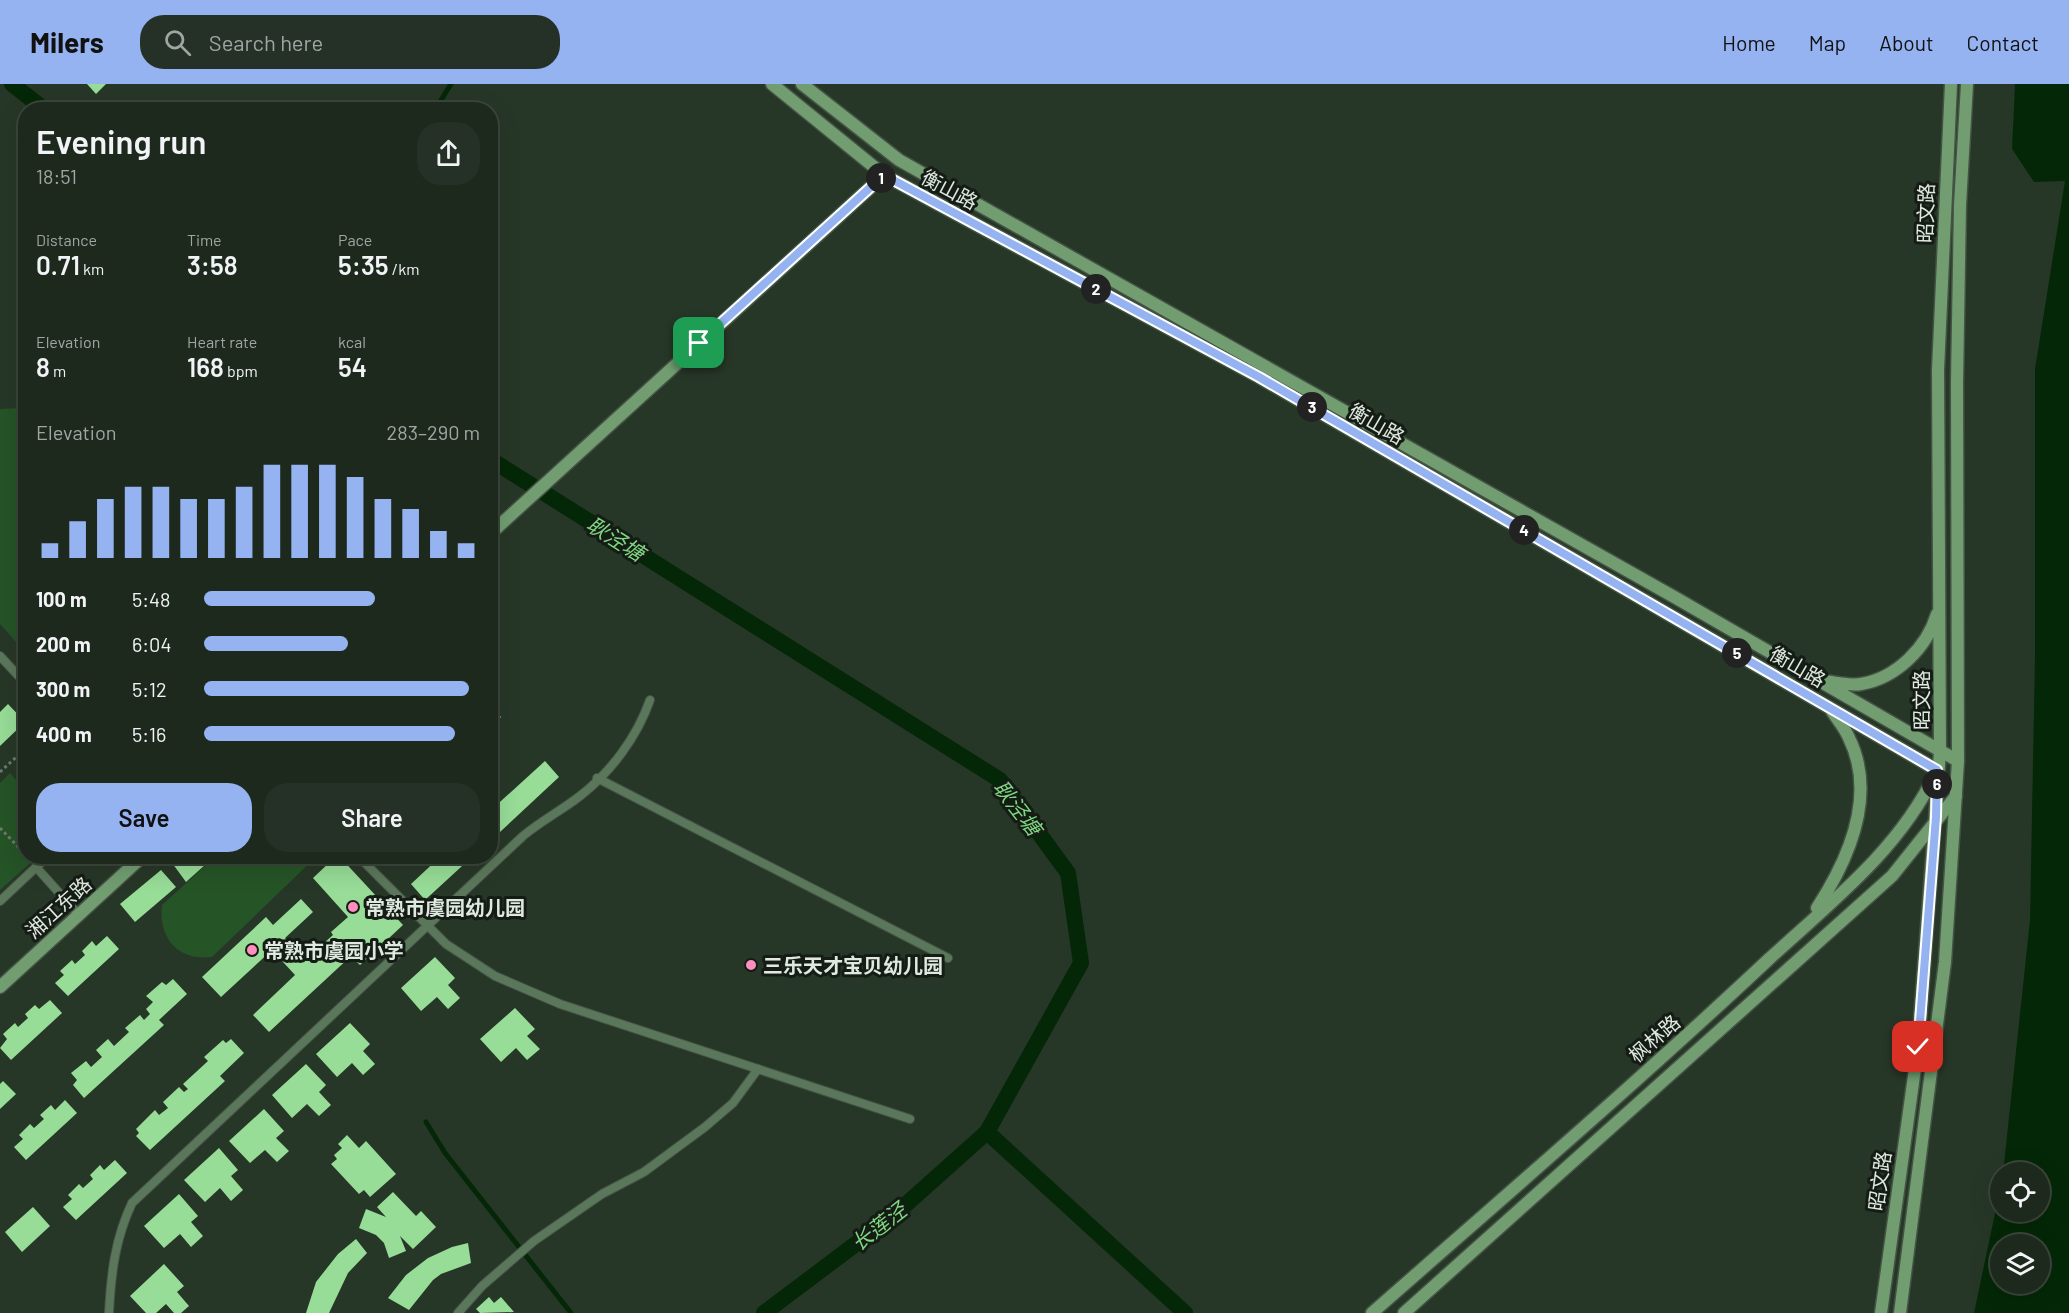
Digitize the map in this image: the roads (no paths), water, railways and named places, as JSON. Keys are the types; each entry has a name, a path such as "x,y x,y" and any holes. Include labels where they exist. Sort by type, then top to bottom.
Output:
{"street":[{"name":"衡山路","path":"772,84 884,175 1259,377 1937,770"},
{"name":"衡山路","path":"802,84 899,160 1958,761"},
{"name":"昭文路","path":"1881,1313 1918,1047 1940,752 1938,370 1951,84"},
{"path":"1900,1313 1945,962 1958,761 1960,205 1967,84"},
{"path":"498,526 884,175"},
{"path":"1818,680 1859,685 1889,675 1917,651 1931,632 1941,601"},
{"path":"1807,924 1844,864 1858,820 1861,780 1850,739 1830,707"},
{"name":"枫林路","path":"1372,1313 1721,1005 1874,861 1926,795 1937,770"},
{"name":"枫林路","path":"1404,1313 1892,876 1956,796"},
{"name":"湘江东路","path":"0,987 134,864"}],"lane":[{"path":"0,656 18,675"},
{"path":"498,860 543,819 581,796 633,738 650,700"},
{"path":"597,778 948,958"},
{"path":"0,901 39,864"},
{"path":"366,864 427,926 472,963 526,990 561,1004 910,1119"},
{"path":"109,1313 110,1283 117,1242 132,1203 494,864"},
{"path":"36,867 79,915"},
{"path":"458,1313 511,1260 534,1241 602,1194 644,1172 683,1145 733,1103 758,1069"}],"waterway":[{"name":"耿泾塘","path":"12,84 35,102"},
{"path":"440,102 451,84"},
{"name":"耿泾塘","path":"498,464 1000,780 1068,873 1081,963 987,1132 1185,1313"},
{"path":"426,1122 445,1153 571,1313"},
{"name":"长莲泾","path":"764,1313 893,1216 987,1132"}],"place":[{"name":"常熟市虞园幼儿园","path":"353,907"},
{"name":"常熟市虞园小学","path":"252,950"},
{"name":"三乐天才宝贝幼儿园","path":"751,965"}]}
